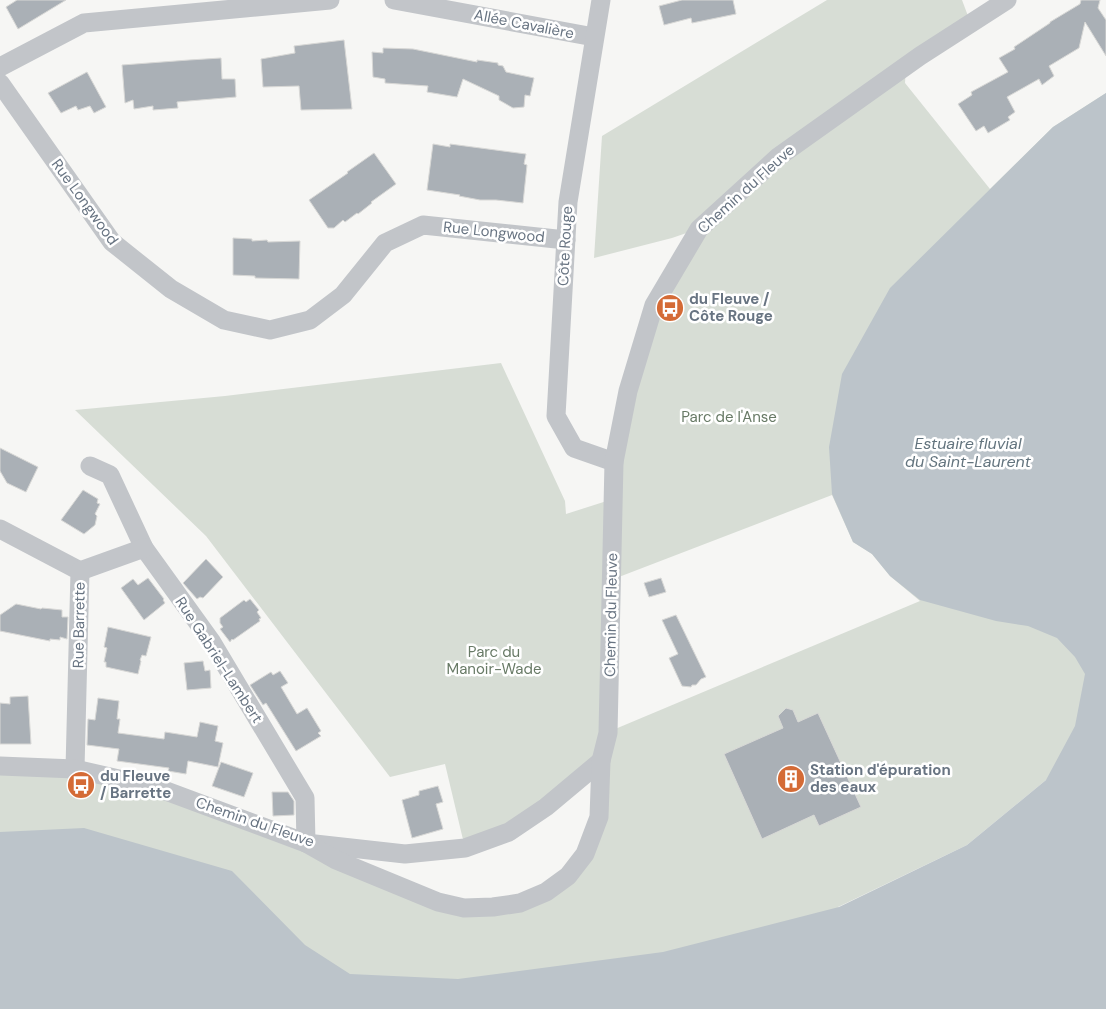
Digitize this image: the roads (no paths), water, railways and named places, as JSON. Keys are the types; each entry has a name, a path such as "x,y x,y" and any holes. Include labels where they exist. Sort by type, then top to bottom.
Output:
{"street":[{"path":"0,67 84,23 330,0"},
{"name":"Allée Cavalière","path":"394,0 594,38"},
{"name":"Côte Rouge","path":"600,0 568,202 556,416 574,448 614,462"},
{"name":"Chemin du Fleuve","path":"0,766 75,769 158,788 306,843 405,854 465,848 509,832 546,807 601,761 608,732 614,462 628,391 654,305 699,229 778,156 920,56 1007,0"},
{"name":"Rue Longwood","path":"0,82 112,242 170,289 224,320 270,330 310,320 343,295 385,243 423,225 566,240"},
{"name":"Rue Gabriel-Lambert","path":"90,466 110,476 144,548 211,640 305,798 306,843"},
{"name":"Rue Barrette","path":"0,528 80,571 75,769"},
{"path":"80,571 144,548"},
{"path":"306,843 336,860 438,902 464,908 493,908 520,903 546,892 568,876 585,854 599,817 601,761"}],"water":[{"name":"Estuaire fluvial du Saint-Laurent","path":"1106,93 1106,1009 0,1009 0,832 84,828 232,871 305,945 350,974 458,979 663,952 839,907 967,845 1046,780 1075,726 1085,674 1075,657 1057,638 1028,626 996,621 920,600 890,576 872,554 853,542 832,494 829,447 842,374 890,288 1053,127"}],"place":[{"name":"du Fleuve / Côte Rouge","path":"670,308"},
{"name":"Station d'épuration des eaux","path":"791,779"},
{"name":"du Fleuve / Barrette","path":"81,785"}],"park label":[{"name":"Parc de l'Anse","path":"729,417"},
{"name":"Parc du Manoir-Wade","path":"494,660"}]}
